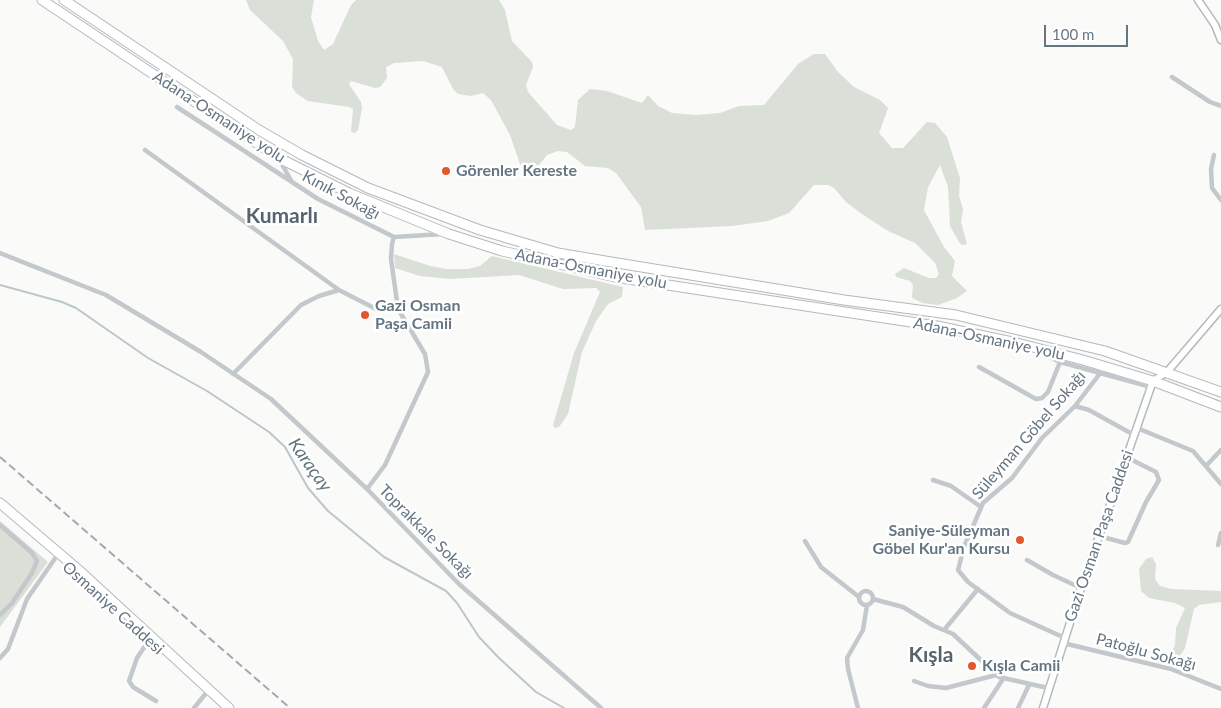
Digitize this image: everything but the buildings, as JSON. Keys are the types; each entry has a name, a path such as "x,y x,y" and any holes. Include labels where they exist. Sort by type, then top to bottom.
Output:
{"highway":[{"name":"Adana-Osmaniye yolu","path":"42,0 279,158 349,193 449,234 502,251 615,277 937,326 1027,346 1221,407"},
{"name":"Adana-Osmaniye yolu","path":"64,0 258,130 302,155 368,188 480,230 558,253 844,300 956,315 1105,351 1221,392"},
{"path":"0,503 81,572 230,708"},
{"name":"Osmaniye Caddesi","path":"0,510 56,557 224,708"}],"street":[{"path":"1198,0 1215,25 1221,40"},
{"path":"1172,77 1210,102 1221,106"},
{"name":"Kınık Sokağı","path":"177,107 293,184 329,205 394,237 449,234"},
{"path":"145,150 339,290 378,310 398,309 425,354 428,372 385,465 367,489"},
{"path":"1214,155 1211,169 1212,188 1221,200"},
{"path":"279,158 293,184"},
{"name":"Kınık Sokağı","path":"394,237 391,251 398,309"},
{"name":"Toprakkale Sokağı","path":"0,253 106,295 132,309 283,408 367,489 459,584 601,708"},
{"path":"233,374 301,305 319,296 339,290"},
{"path":"1152,384 1167,372 1221,309"},
{"path":"1027,346 1060,362 1102,370"},
{"path":"979,367 1036,399 1042,398 1048,392 1060,362"},
{"name":"Süleyman Göbel Sokağı","path":"1064,640 1016,616 961,576 958,570 964,547 986,499 1012,478 1042,438 1075,406 1102,370"},
{"name":"Gazi Osman Paşa Caddesi","path":"1043,708 1081,588 1152,384"},
{"path":"1075,406 1089,410 1134,435"},
{"path":"1136,428 1193,451 1221,484"},
{"path":"1206,466 1221,450"},
{"path":"1099,536 1125,543 1128,542 1146,502 1159,480 1156,472 1126,457"},
{"path":"933,480 951,486 981,507"},
{"path":"0,525 34,556 37,564 12,604 0,615"},
{"path":"1218,545 1221,533"},
{"path":"805,541 821,567 859,597 861,603 867,605"},
{"path":"0,658 8,649 27,600 56,557"},
{"path":"1027,560 1058,578 1081,588"},
{"path":"944,630 978,589"},
{"path":"859,597 866,591 872,594 873,599"},
{"path":"873,599 902,607 958,638 996,675 1003,679 1048,688"},
{"path":"858,708 847,658 864,630 867,605 873,599"},
{"path":"149,640 137,658 129,680 134,687 156,700"},
{"name":"Patoğlu Sokağı","path":"1064,640 1171,669 1221,689"},
{"path":"914,682 946,688 996,675"},
{"path":"984,708 1003,679"},
{"path":"1018,708 1029,685"},
{"path":"194,708 207,692"}],"shaded area":[{"path":"246,0 314,0 311,17 318,41 324,50 333,44 351,5 356,0 499,0 505,10 512,41 532,62 533,67 526,85 528,92 557,125 571,130 575,127 578,100 590,89 607,91 642,103 648,95 658,106 672,113 696,115 720,113 739,106 764,105 798,64 814,54 825,54 838,72 854,87 880,100 888,108 879,133 892,148 903,148 927,122 935,123 947,137 960,178 959,196 963,209 961,222 967,244 962,245 959,242 950,226 948,187 940,165 928,187 924,210 944,247 955,261 952,276 967,291 957,298 938,305 923,303 912,298 913,285 910,281 896,277 895,274 904,268 929,278 936,278 939,274 935,263 915,243 888,231 862,214 846,202 834,188 828,185 814,185 789,213 768,221 732,226 645,230 641,207 616,173 608,168 585,166 567,152 558,151 547,155 539,165 525,168 520,164 510,135 491,100 483,93 471,96 458,94 453,89 442,67 423,61 394,63 386,67 387,78 380,87 375,88 351,81 349,84 361,102 362,108 358,130 355,133 351,132 353,109 308,101 296,93 292,87 293,59 283,41 250,10"},
{"path":"394,254 430,266 446,269 468,269 480,266 492,256 623,287 622,297 608,304 596,321 582,352 568,414 559,427 555,428 553,425 574,353 600,292 596,288 563,289 519,275 450,279 420,276 395,268"},
{"path":"0,521 48,562 0,627"},
{"path":"1152,557 1156,564 1155,579 1160,586 1172,589 1221,591 1221,602 1199,605 1194,609 1185,648 1173,667 1167,665 1175,645 1176,628 1185,608 1175,603 1149,598 1141,591 1139,569 1146,559"}],"waterway":[{"name":"Karaçay","path":"0,285 62,302 76,308 148,358 207,391 269,432 285,447 308,488 328,511 384,557 446,591 457,603 479,637 499,658 536,692 564,708"}],"railway":[{"path":"0,457 290,708"}],"place":[{"name":"Görenler Kereste","path":"446,171"},
{"name":"Gazi Osman Paşa Camii","path":"365,315"},
{"name":"Saniye-Süleyman Göbel Kur'an Kursu","path":"1020,540"},
{"name":"Kışla Camii","path":"972,666"}],"district":[{"name":"Kumarlı","path":"282,216"},
{"name":"Kışla","path":"931,655"}]}
